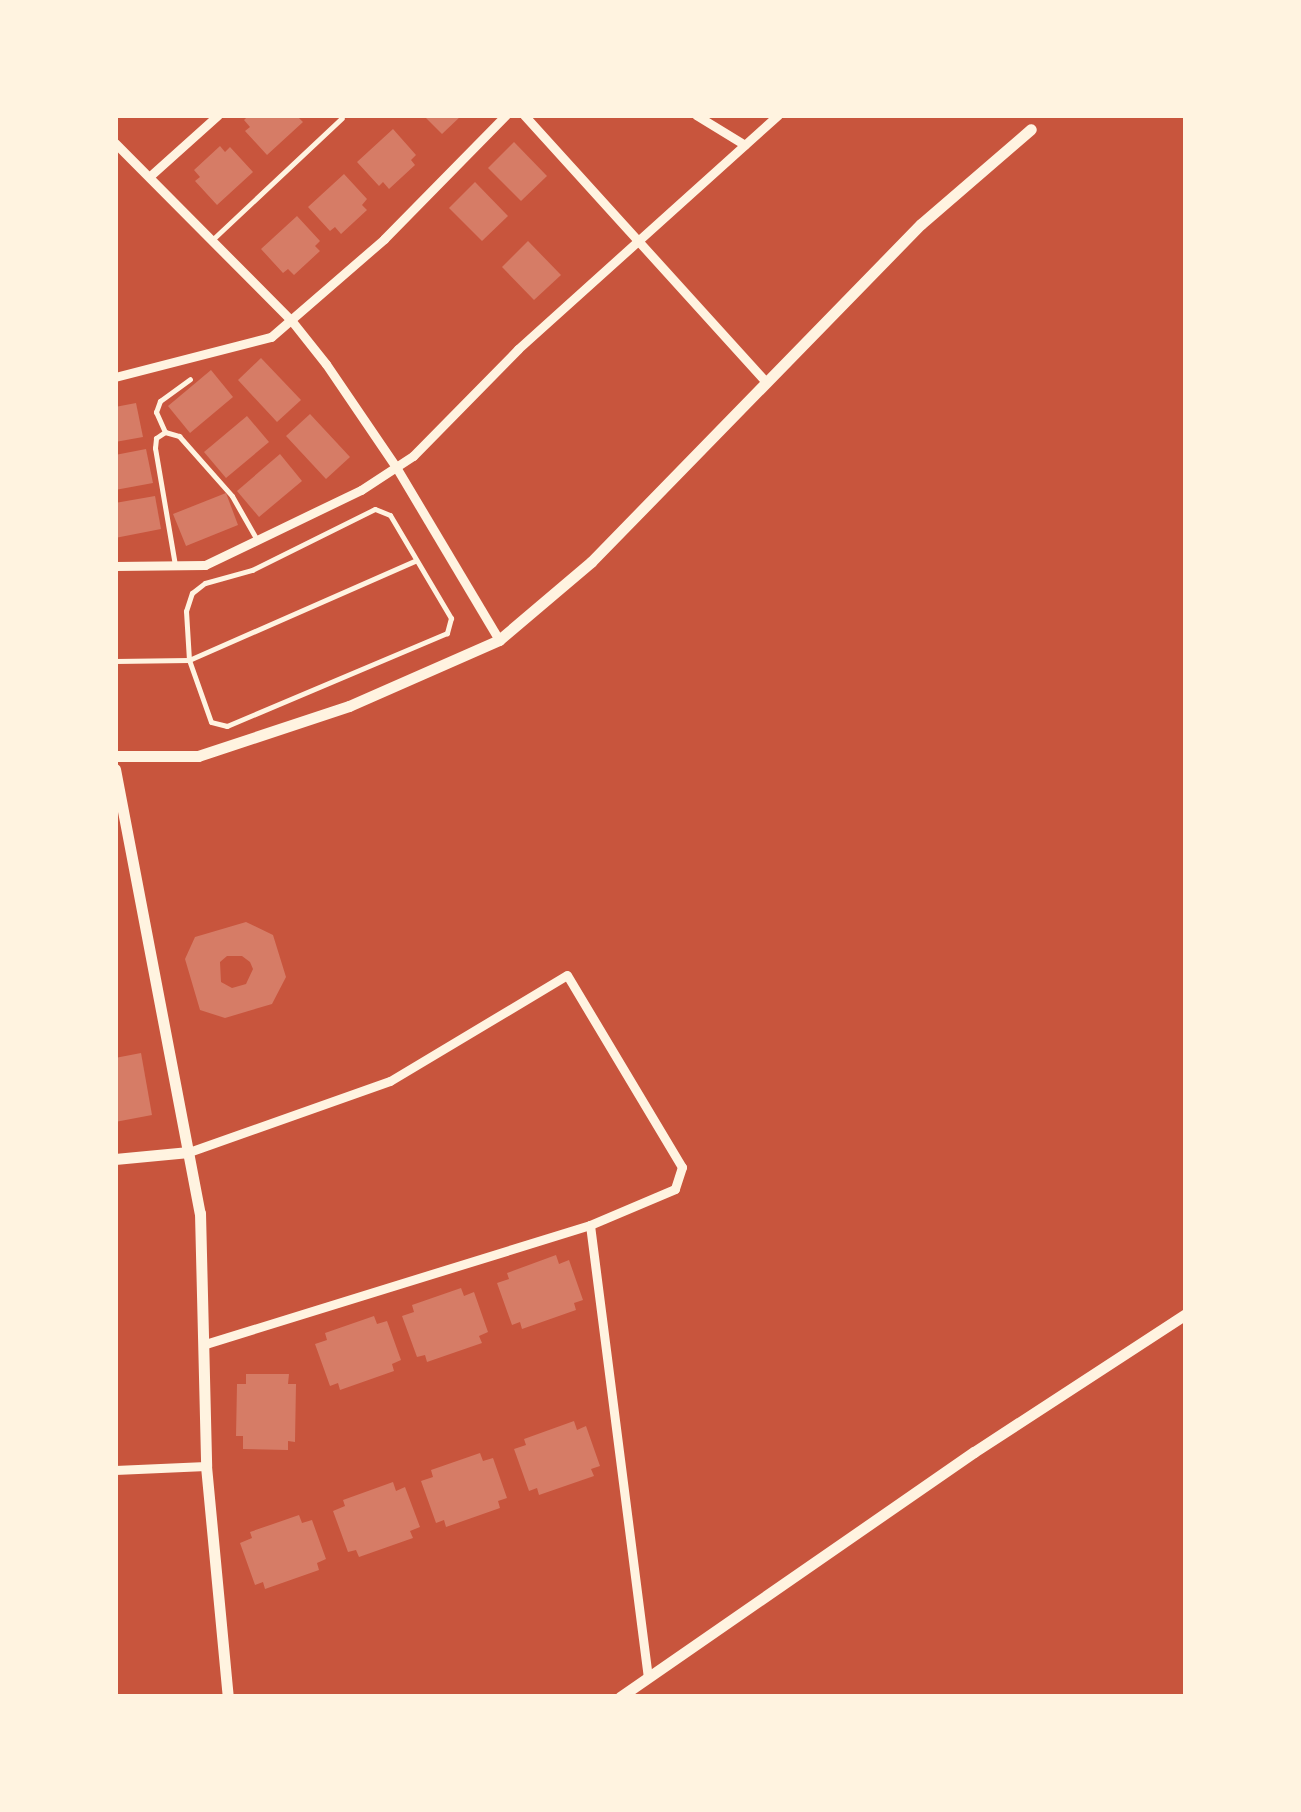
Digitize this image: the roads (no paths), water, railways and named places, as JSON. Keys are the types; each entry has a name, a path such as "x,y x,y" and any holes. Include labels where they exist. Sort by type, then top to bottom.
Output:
{"street":[{"path":"150,176 218,115"},
{"path":"115,377 270,337 384,239 506,115"},
{"path":"524,115 766,382"},
{"path":"696,115 745,145"},
{"path":"115,566 205,565 362,490 413,456 518,349 778,115"},
{"path":"115,756 198,756 349,706 500,640 591,562 921,224 1032,123"},
{"path":"115,143 290,320 396,467 500,640"},
{"path":"115,770 200,1214 206,1466 228,1697"},
{"path":"115,1159 189,1152 390,1080 567,975 682,1167 674,1189 590,1224 206,1344"},
{"path":"590,1224 648,1676"},
{"path":"620,1697 974,1452 1186,1314"},
{"path":"115,1470 206,1466"}],"lane":[{"path":"212,240 342,118"},
{"path":"165,432 156,412 160,400 190,379"},
{"path":"175,565 154,448 156,438 165,432 179,436 232,496 256,540"},
{"path":"375,508 390,515 451,618 446,633 227,726 211,722 188,660 186,611 196,588 252,570 375,508"},
{"path":"115,661 188,660 414,561"}]}
